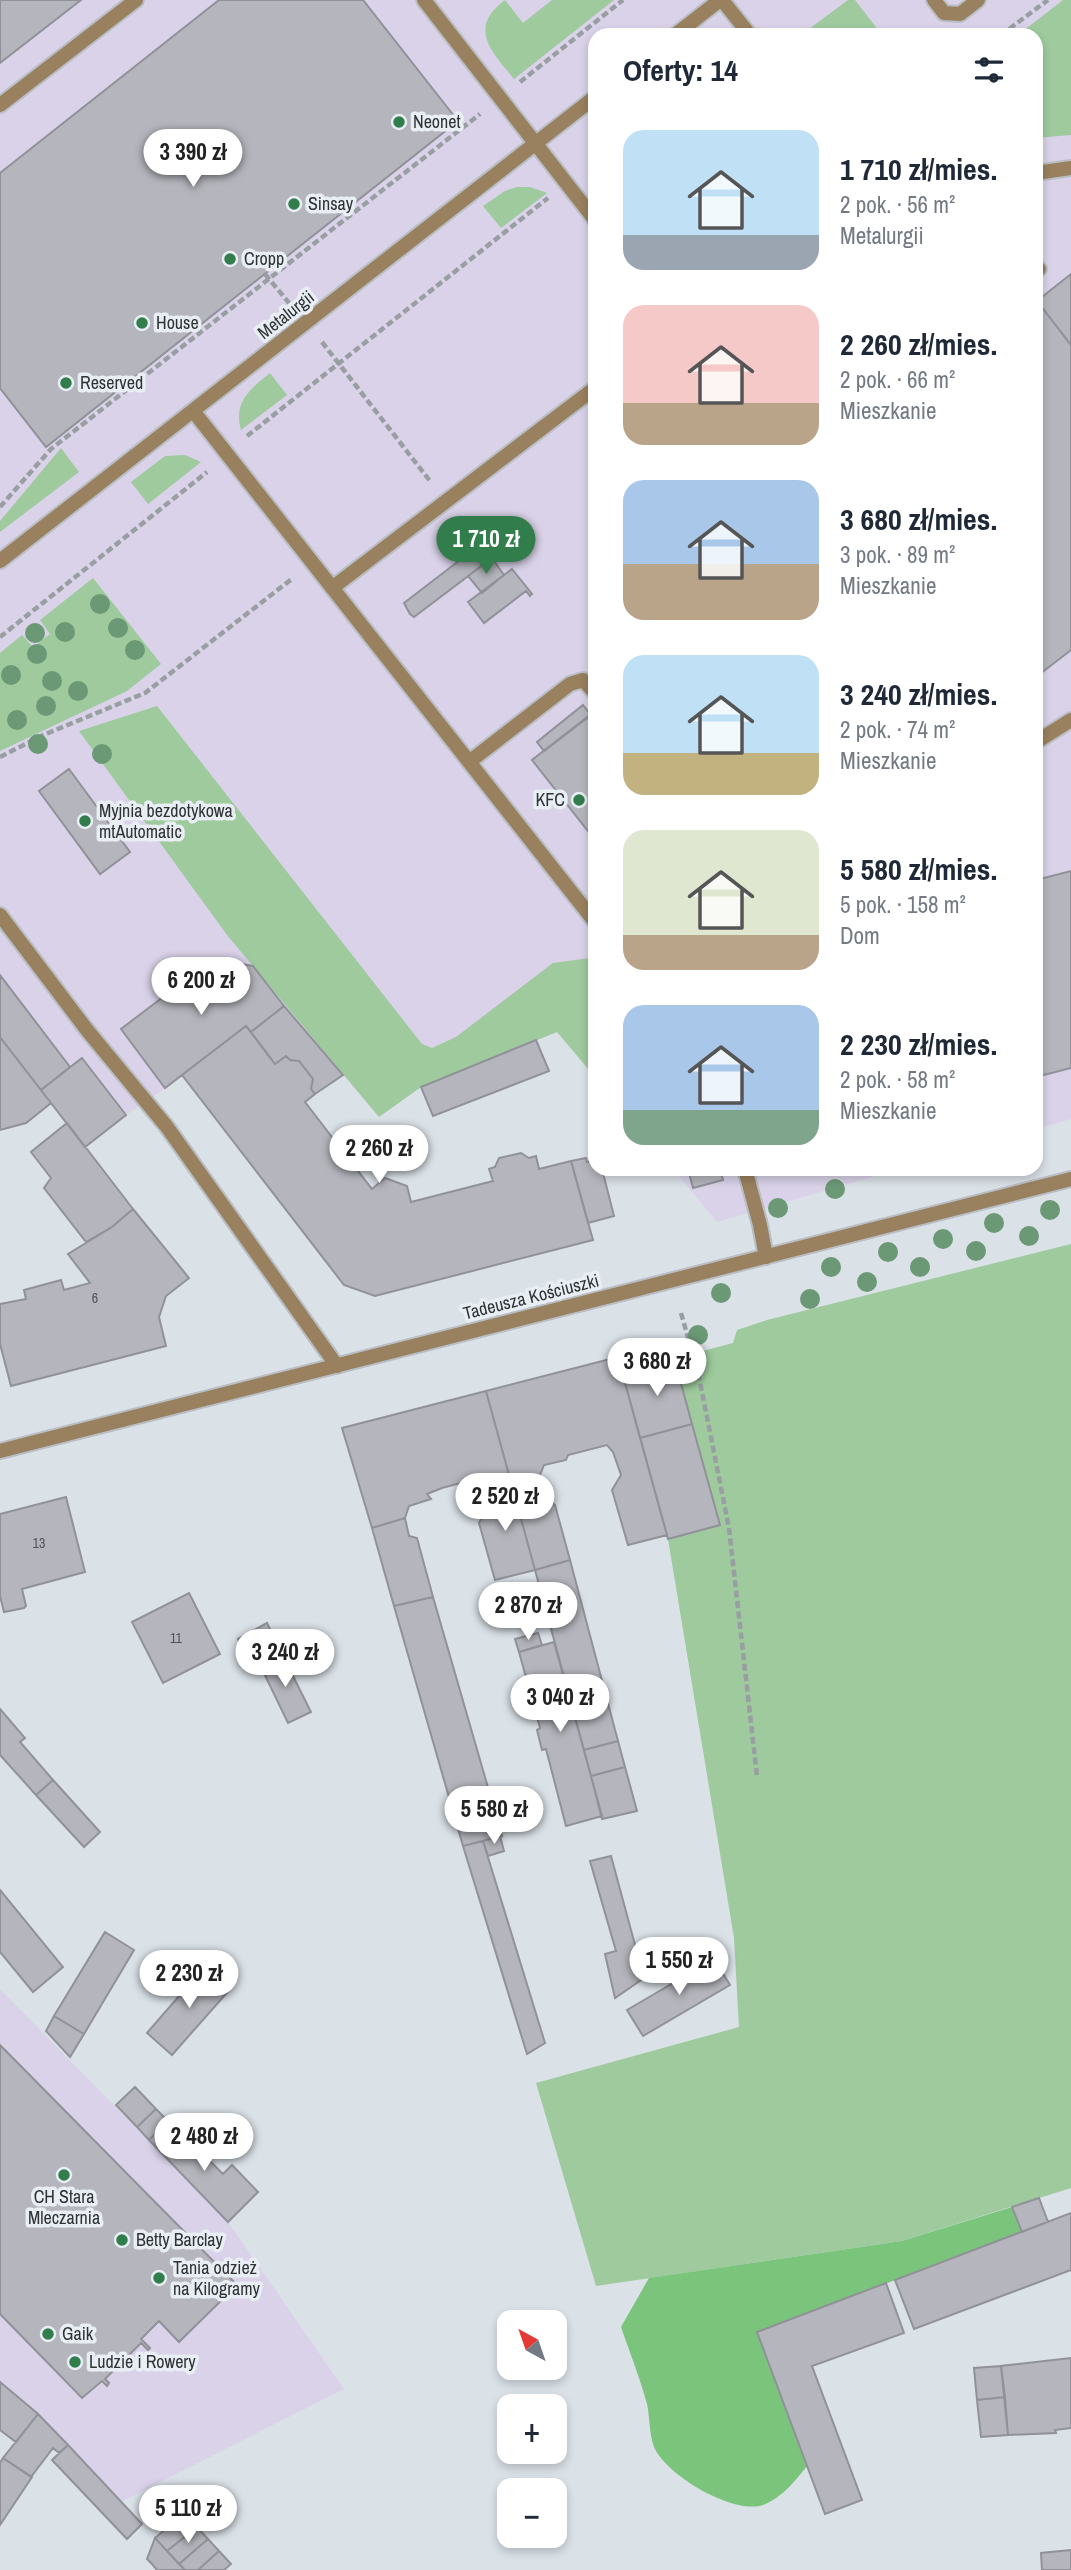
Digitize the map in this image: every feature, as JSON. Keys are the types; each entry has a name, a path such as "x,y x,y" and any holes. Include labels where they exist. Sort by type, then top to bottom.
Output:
{"street":[{"path":"0,105 136,0"},
{"path":"424,0 588,211"},
{"path":"684,28 721,0 744,28"},
{"path":"934,0 944,13 960,14 978,0"},
{"name":"Metalurgii","path":"0,561 588,103"},
{"path":"1043,172 1071,168"},
{"path":"332,588 588,393"},
{"path":"194,412 469,762 588,907"},
{"path":"469,762 570,684 583,680 588,685"},
{"path":"1043,738 1071,720"},
{"path":"0,915 87,1030 167,1127 337,1366"},
{"path":"747,1176 766,1257"},
{"name":"Tadeusza Kościuszki","path":"0,1451 1071,1179"}],"path":[{"path":"0,507 51,449 267,276 623,0"},
{"path":"1010,28 1048,0"},
{"path":"0,637 201,478 226,452 566,183"},
{"path":"267,276 339,363 446,501"},
{"path":"0,757 41,736 145,693 312,563"},
{"path":"681,1313 698,1372 729,1528 757,1776"}],"shaded area":[{"path":"81,0 1071,0 1071,1119 1043,1127 1043,28 588,28 588,1068 557,1032 421,1087 379,1117 284,1006 251,1032 246,1026 126,1115 67,1123 0,1037 0,63"},
{"path":"679,1176 875,1176 717,1222"},
{"path":"0,1989 228,2222 344,2389 121,2502 38,2414 0,2382"}],"green space":[{"path":"505,0 523,23 552,0 614,0 514,79 491,50 485,30 487,20"},
{"path":"848,0 855,0 877,28 810,28"},
{"path":"1063,0 1071,0 1071,135 1043,137 1043,28 1027,28"},
{"path":"530,187 547,193 501,228 483,206 505,191"},
{"path":"270,373 287,395 241,430 241,404 250,391"},
{"path":"61,448 79,472 0,532 0,521"},
{"path":"185,455 201,462 148,504 131,482 165,456"},
{"path":"93,578 161,664 127,691 0,751 0,653 22,635 33,647 50,634 40,620"},
{"path":"157,706 422,1044 432,1048 456,1037 553,963 588,958 588,1069 557,1032 421,1087 379,1117 227,935 79,731"},
{"path":"1071,1244 1071,2188 902,2241 596,2286 536,2083 739,2027 734,1938 668,1539 622,1372 733,1343 737,1330 767,1320"},
{"path":"1012,2207 1022,2232 758,2332 807,2466 776,2498 763,2505 750,2507 735,2504 702,2490 661,2458 652,2442 647,2404 621,2327 649,2278 902,2241"}],"building":[{"path":"0,0 81,0 0,63"},
{"path":"219,0 363,0 458,121 46,447 0,388 0,173"},
{"path":"1071,274 1071,345 1043,309 1043,296"},
{"path":"1043,309 1071,345 1071,650 1043,672"},
{"path":"482,543 492,558 414,617 410,614 404,603"},
{"path":"492,558 504,575 482,593 468,576"},
{"path":"512,569 532,594 530,596 526,591 484,623 468,602"},
{"path":"583,705 588,711 588,717 544,751 537,742"},
{"name":"KFC","path":"588,716 588,831 532,760"},
{"name":"Myjnia bezdotykowa mtAutomatic","path":"69,769 130,852 100,874 39,791"},
{"path":"1071,871 1071,1068 1043,1075 1043,878"},
{"path":"213,959 253,966 284,1006 251,1032 246,1026 165,1088 121,1029"},
{"path":"0,975 70,1067 41,1090 0,1037"},
{"path":"284,1006 343,1075 315,1094 311,1089 313,1079 299,1061 290,1060 286,1056 275,1064 251,1032"},
{"path":"246,1026 275,1064 286,1056 290,1060 299,1061 313,1079 311,1089 315,1094 305,1102 372,1189 385,1178 407,1186 411,1202 493,1181 489,1169 495,1167 499,1158 521,1153 529,1158 536,1156 539,1169 571,1161 593,1240 375,1296 344,1285 182,1075"},
{"path":"0,1037 51,1103 26,1123 0,1130"},
{"path":"536,1040 549,1071 433,1116 421,1087"},
{"path":"82,1058 126,1115 85,1147 41,1090"},
{"path":"67,1123 133,1209 112,1227 86,1242 44,1188 51,1178 31,1152"},
{"path":"586,1158 588,1176 604,1176 614,1216 588,1223 571,1161"},
{"path":"690,1176 722,1176 723,1180 693,1188"},
{"path":"133,1209 189,1278 166,1296 159,1317 166,1346 11,1386 0,1344 0,1304 26,1299 24,1290 61,1280 64,1290 90,1283 68,1254 112,1227"},
{"path":"618,1357 667,1535 628,1545 612,1490 621,1475 613,1452 607,1445 568,1455 566,1460 544,1465 540,1475 546,1498 555,1505 570,1560 535,1570 486,1391"},
{"path":"674,1358 692,1424 640,1438 622,1372"},
{"path":"486,1391 511,1482 480,1491 468,1481 442,1488 427,1494 431,1499 409,1506 405,1518 372,1528 342,1428"},
{"path":"692,1424 720,1525 668,1539 640,1438"},
{"path":"511,1482 535,1570 495,1580 479,1523 486,1511 480,1491"},
{"path":"66,1497 85,1572 22,1589 26,1606 4,1612 0,1596 0,1514"},
{"path":"405,1518 409,1536 417,1538 433,1597 394,1606 372,1528"},
{"path":"570,1560 618,1741 584,1750 535,1570"},
{"path":"189,1593 220,1654 163,1683 132,1622"},
{"path":"433,1597 502,1836 463,1846 394,1606"},
{"path":"267,1623 282,1654 251,1669 238,1639"},
{"path":"538,1633 542,1645 519,1652 515,1639"},
{"path":"554,1642 602,1816 566,1826 546,1749 542,1750 537,1730 540,1728 519,1652"},
{"path":"282,1654 311,1712 288,1723 260,1665"},
{"path":"0,1709 25,1738 20,1742 53,1780 36,1795 0,1755"},
{"path":"618,1741 625,1767 591,1776 584,1750"},
{"path":"625,1767 637,1811 602,1819 591,1776"},
{"path":"53,1780 100,1832 84,1847 36,1795"},
{"path":"500,1836 504,1851 488,1856 483,1841"},
{"path":"483,1841 545,2043 527,2054 463,1846"},
{"path":"611,1856 644,1978 615,1998 605,1954 616,1951 590,1861"},
{"path":"0,1890 63,1967 33,1992 0,1952"},
{"path":"105,1932 134,1950 84,2034 54,2016"},
{"path":"714,1959 730,1985 643,2036 627,2010"},
{"path":"206,1965 232,1987 172,2055 147,2033"},
{"path":"54,2016 84,2034 70,2057 46,2031"},
{"name":"CH Stara Mleczarnia","path":"0,2045 237,2285 179,2342 159,2321 141,2339 150,2348 148,2350 141,2343 105,2379 109,2383 107,2386 102,2381 82,2398 0,2314"},
{"path":"135,2087 156,2109 137,2127 116,2105"},
{"path":"156,2109 168,2121 149,2140 137,2127"},
{"path":"169,2120 223,2174 232,2165 258,2192 228,2222 149,2140"},
{"path":"1039,2198 1048,2222 1022,2232 1012,2207"},
{"path":"1071,2213 1071,2270 914,2329 895,2280"},
{"path":"886,2283 904,2333 812,2366 862,2500 825,2514 757,2332"},
{"path":"1071,2358 1071,2428 1055,2430 1056,2433 1008,2435 1001,2366"},
{"path":"1001,2366 1005,2397 977,2400 974,2368"},
{"path":"0,2382 38,2414 16,2442 0,2430"},
{"path":"1005,2397 1008,2435 981,2437 977,2400"},
{"path":"38,2414 68,2445 59,2453 53,2448 31,2477 3,2458"},
{"path":"68,2445 142,2524 127,2539 52,2460"},
{"path":"3,2458 32,2477 0,2525 0,2463"},
{"path":"184,2513 197,2527 167,2551 155,2538"},
{"path":"197,2527 208,2539 179,2564 167,2551"},
{"path":"155,2538 185,2570 157,2570 147,2559"},
{"path":"208,2539 219,2551 198,2570 185,2570 179,2564"},
{"path":"1071,2550 1071,2570 1042,2570 1041,2553"},
{"path":"219,2551 231,2564 224,2570 198,2570"}],"place":[{"name":"Neonet","path":"399,122"},
{"name":"Sinsay","path":"294,204"},
{"name":"Cropp","path":"230,259"},
{"name":"House","path":"142,323"},
{"name":"Reserved","path":"66,383"},
{"name":"KFC","path":"579,800"},
{"name":"Myjnia bezdotykowa mtAutomatic","path":"85,821"},
{"name":"CH Stara Mleczarnia","path":"64,2175"},
{"name":"Betty Barclay","path":"122,2240"},
{"name":"Tania odzież na Kilogramy","path":"159,2278"},
{"name":"Gaik","path":"48,2334"},
{"name":"Ludzie i Rowery","path":"75,2362"}]}
